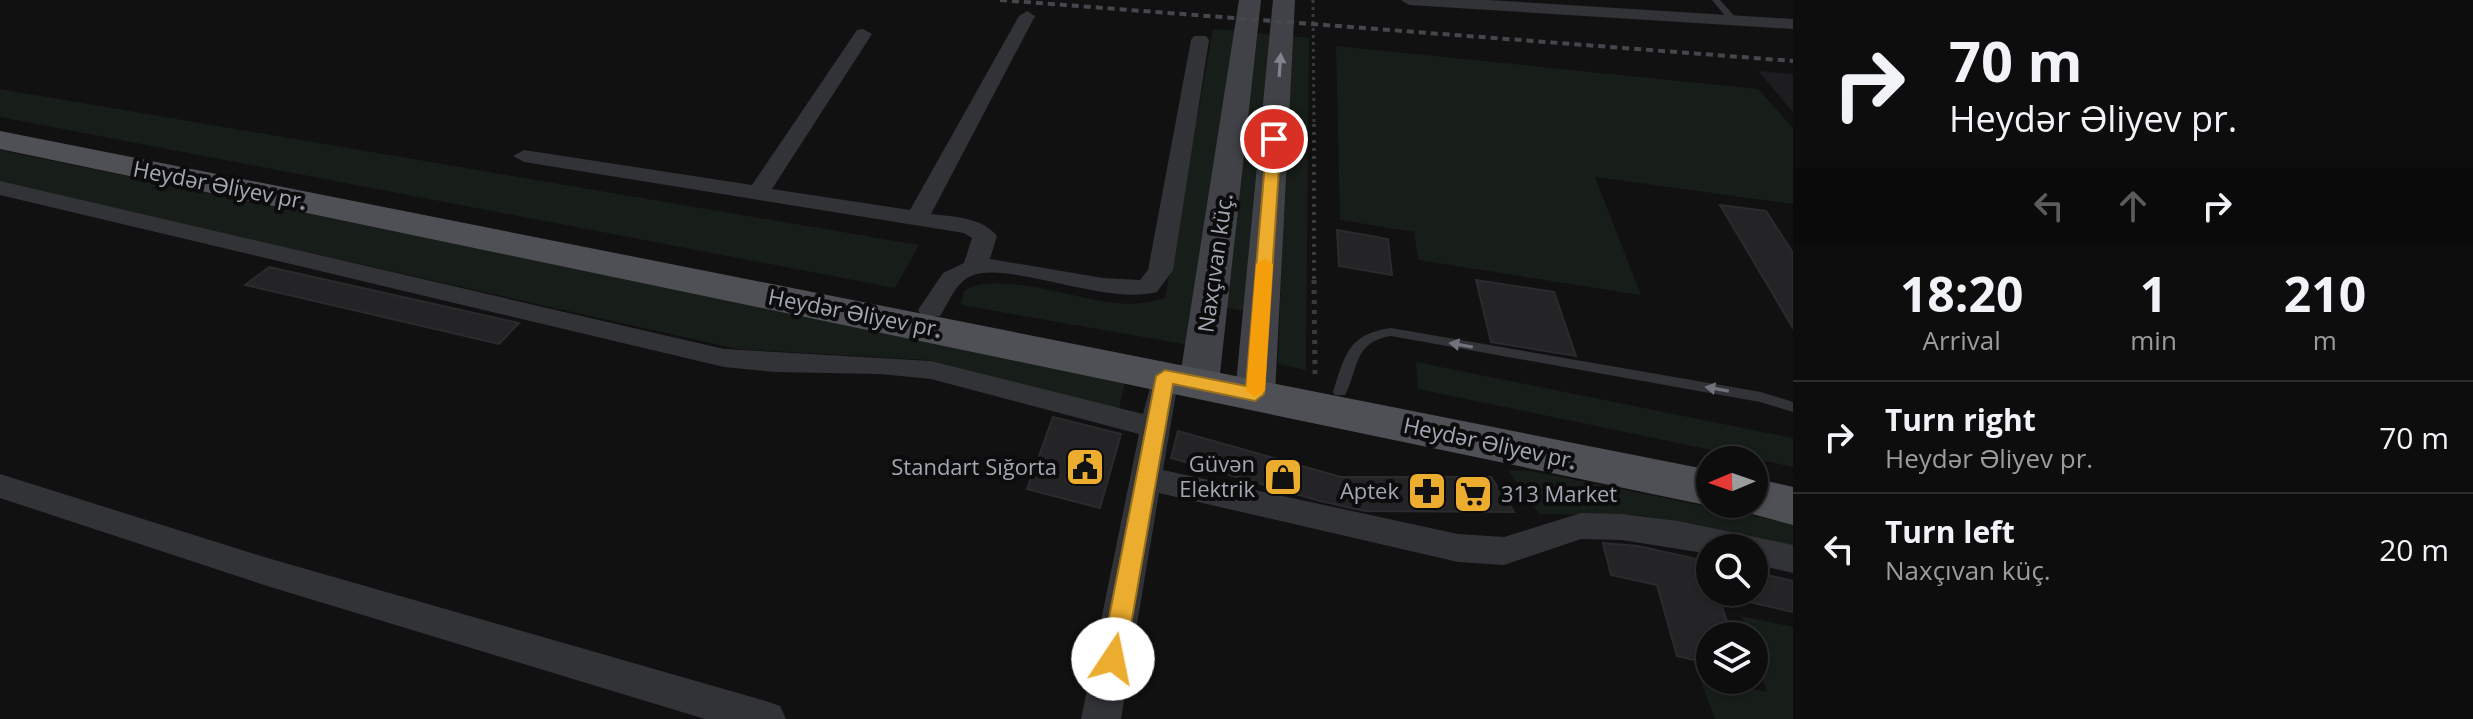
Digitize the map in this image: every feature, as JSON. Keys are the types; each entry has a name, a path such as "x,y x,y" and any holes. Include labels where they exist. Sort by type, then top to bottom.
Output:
{"main road":[{"name":"Naxçıvan küç.","path":"1188,374 1250,0"},
{"name":"Naxçıvan küç.","path":"1256,385 1284,0"},
{"name":"Heydər Əliyev pr.","path":"0,128 931,310 1188,374"},
{"name":"Heydər Əliyev pr.","path":"0,140 1256,385 1696,485"},
{"name":"Heydər Əliyev pr.","path":"1256,385 1328,390 1696,463"},
{"path":"1768,478 1793,482"},
{"path":"1768,500 1793,506"}],"street":[{"path":"1409,0 1793,24"},
{"path":"917,218 1027,16"},
{"path":"758,193 863,34"},
{"path":"931,310 952,277 975,267 1009,269 1128,291 1148,287 1160,270 1200,40"},
{"path":"524,156 971,227 985,236 975,267"},
{"path":"0,188 724,358 753,363 900,364 1155,428"},
{"path":"1101,719 1148,479 1155,428 1188,374"},
{"path":"1148,479 1458,548 1504,551 1581,526 1696,538"},
{"path":"0,486 264,571 766,719"},
{"path":"1768,553 1793,559"}],"lane":[{"path":"1716,0 1734,21"},
{"path":"1328,390 1358,342 1372,333 1391,332 1761,397 1793,407"}],"path":[{"path":"1313,0 1328,390"}],"shaded area":[{"path":"1213,29 1238,31 1189,345 961,305 964,291 977,285 994,283 1015,284 1122,304 1165,298"},
{"path":"1255,33 1273,35 1248,312 1222,307"},
{"path":"1289,36 1309,38 1306,370 1278,364"},
{"path":"1336,46 1758,89 1793,128 1793,204 1595,177 1641,295 1418,260 1414,232 1340,220"},
{"path":"1758,71 1793,74 1793,112"},
{"path":"0,89 919,245 895,288 0,117"},
{"path":"0,150 1125,382 1119,409 928,360 737,349 0,183"},
{"path":"1416,362 1793,438 1793,467 1768,462 1768,446 1696,447 1418,389"},
{"path":"1508,470 1531,471 1696,504 1696,518 1763,518 1793,524 1793,546 1768,541 1768,534 1734,534 1640,515 1539,514"},
{"path":"1741,616 1793,627 1793,719 1715,719 1706,694 1768,694 1768,622 1743,622"}],"building":[{"path":"1720,205 1766,211 1793,253 1793,328"},
{"path":"1337,230 1388,239 1392,275 1339,266"},
{"path":"269,267 519,323 499,344 245,285"},
{"path":"1476,280 1554,292 1576,356 1491,342"},
{"path":"1053,417 1121,434 1100,508 1027,489"},
{"path":"1178,431 1341,477 1491,477 1514,512 1365,511 1320,501 1171,458"},
{"path":"1603,543 1638,546 1696,559 1696,606 1722,606 1727,622 1696,622 1696,661 1677,656 1657,585 1611,575"},
{"path":"1768,575 1793,581 1793,612 1767,606"}],"railway":[{"path":"1000,0 1793,61"}],"slow traffic":[{"path":"1255,391 1265,264"}],"place":[{"name":"Standart Sığorta","path":"1085,467"},
{"name":"Güvən Elektrik","path":"1283,477"},
{"name":"Aptek","path":"1427,491"},
{"name":"313 Market","path":"1473,494"}],"route":[{"path":"1113,659 1165,376 1255,394 1274,139"}]}
